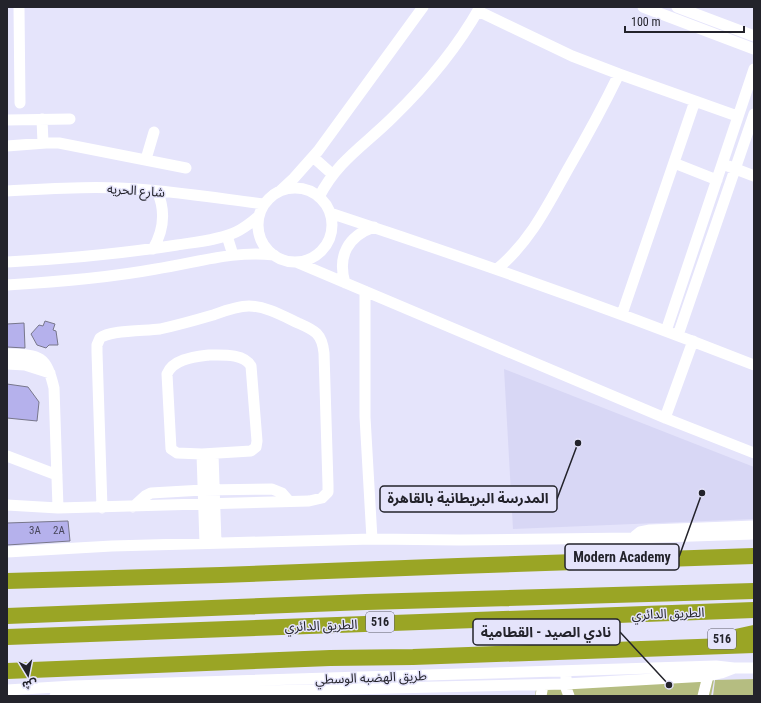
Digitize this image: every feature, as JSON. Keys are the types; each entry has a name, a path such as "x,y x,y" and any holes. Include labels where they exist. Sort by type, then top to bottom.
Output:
{"highway":[{"path":"7,581 754,556"},
{"name":"الطريق الدائري","path":"7,616 366,602 754,590"},
{"name":"الطريق الدائري","path":"7,637 754,610"},
{"name":"516","path":"691,648 733,636 754,633"},
{"name":"516","path":"7,671 330,658 754,645"}],"street":[{"path":"19,7 20,102"},
{"path":"280,191 313,157 423,7"},
{"path":"644,7 754,49"},
{"path":"677,7 754,36"},
{"path":"319,197 332,174 350,155 392,117 431,76 465,33 479,9 572,56 737,116"},
{"path":"666,330 754,69"},
{"path":"497,269 516,250 538,222 591,130 619,74"},
{"path":"622,314 694,101"},
{"path":"678,335 754,114"},
{"path":"42,119 42,143"},
{"path":"7,120 70,119"},
{"path":"146,159 154,132"},
{"path":"7,146 42,143 66,144 186,168"},
{"path":"313,157 332,174"},
{"path":"674,163 717,180"},
{"path":"722,164 754,176"},
{"name":"شارع الحريه","path":"7,191 103,187 157,191 264,204"},
{"path":"274,256 266,248 260,238 258,227 259,216 264,204 271,196 290,188 300,188 310,191 326,204 330,213 332,224 326,246 318,254 308,260 296,262"},
{"path":"153,249 160,236 163,223 163,210 157,191"},
{"path":"330,213 497,269 666,330 754,365"},
{"path":"7,262 88,257 153,249 227,236 244,228 259,216"},
{"path":"345,283 342,262 347,248 355,237 374,227"},
{"path":"227,236 233,255"},
{"path":"7,285 57,282 123,274 233,255 254,254 274,256 296,262 665,418 754,453"},
{"path":"365,291 365,417 372,539"},
{"path":"7,505 58,508 102,508 318,500 325,496 328,492 323,346 320,337 314,330 262,308 249,306 236,308 171,327 109,334 100,338 97,345 97,352 102,508"},
{"path":"665,418 693,341"},
{"path":"7,354 28,354 37,357 45,362 50,373 54,388 58,508"},
{"path":"220,355 242,358 249,362 252,370 257,444 254,449 248,452 207,454 177,453 171,449 168,371 176,363 197,357 220,355"},
{"path":"7,364 25,366 50,373"},
{"path":"207,454 211,543"},
{"path":"7,456 57,475"},
{"path":"133,507 143,497 151,493 209,490 272,489 282,493 289,501"},
{"path":"7,552 112,546 372,539 632,538 739,530 754,526"},
{"path":"739,530 754,534"},
{"path":"330,658 341,678"},
{"path":"339,693 341,678 356,658"},
{"name":"طريق الهضبه الوسطي","path":"56,696 72,692 341,678 716,666 754,668"},
{"name":"طريق الهضبه الوسطي","path":"7,690 72,692 339,693 566,684 708,676 734,668"},
{"path":"566,671 566,684 569,696"},
{"path":"703,696 708,676"},
{"path":"566,684 570,689 572,696"},
{"path":"541,696 543,685"}],"shaded area":[{"path":"504,369 754,467 754,519 513,529"}],"green space":[{"path":"754,679 754,696 713,696 715,680"},
{"path":"714,680 711,696 535,696 536,689"}],"building":[{"path":"45,321 55,324 53,330 56,331 58,345 49,345 46,348 37,345 31,334 39,325 43,326"},
{"path":"24,323 25,348 7,347 7,324"},
{"path":"7,384 28,387 39,402 37,421 7,418"},
{"path":"68,521 70,541 7,545 7,523"}],"place":[{"name":"المدرسة البريطانية بالقاهرة","path":"578,443"},
{"name":"Modern Academy","path":"702,493"},
{"name":"نادي الصيد - القطامية","path":"669,685"}]}
